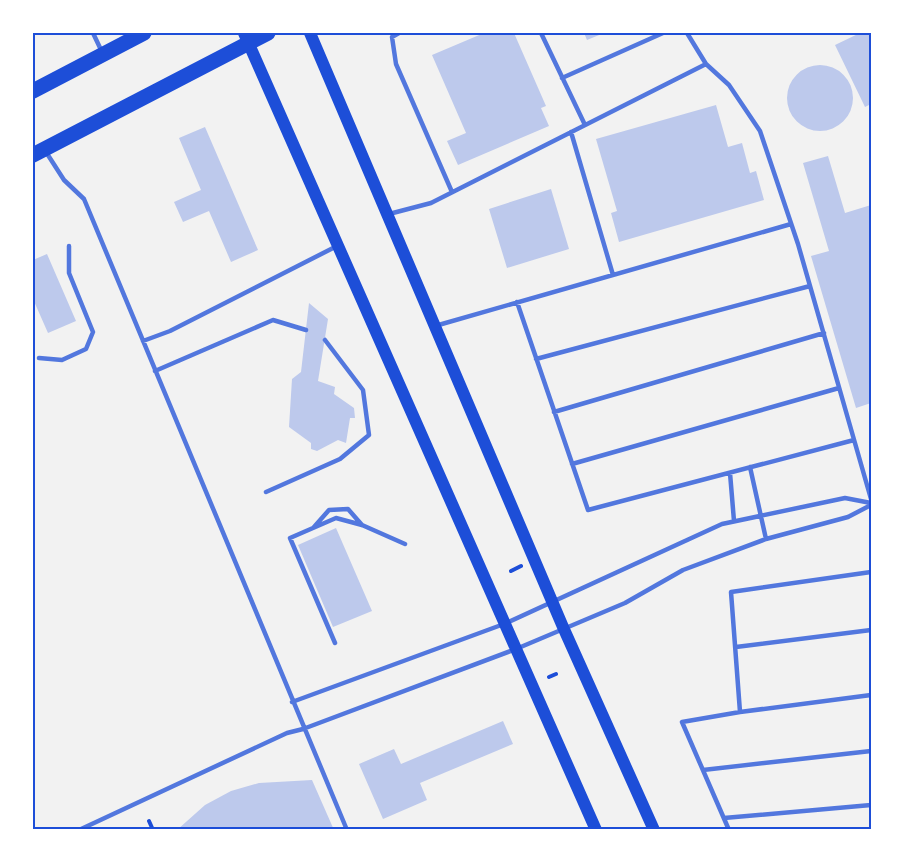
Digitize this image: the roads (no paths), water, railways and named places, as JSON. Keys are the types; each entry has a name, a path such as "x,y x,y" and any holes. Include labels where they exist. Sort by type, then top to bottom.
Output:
{"main road":[{"path":"33,91 144,33"},
{"path":"39,152 247,38 268,33"},
{"path":"310,33 563,627 654,830"},
{"path":"247,38 596,830"}],"lane":[{"path":"93,33 103,54"},
{"path":"399,33 392,37 396,64 452,192"},
{"path":"541,33 585,125"},
{"path":"562,78 663,33"},
{"path":"687,33 706,64 729,86 760,131 810,286 871,499"},
{"path":"387,214 431,203 706,64"},
{"path":"572,132 613,275"},
{"path":"39,152 84,199 347,830"},
{"path":"435,326 791,224"},
{"path":"143,341 170,330 315,255 340,245"},
{"path":"39,358 62,360 86,349 93,332 69,273 69,246"},
{"path":"536,359 810,286"},
{"path":"517,302 588,510 854,440"},
{"path":"155,371 273,320 306,330"},
{"path":"555,412 824,333"},
{"path":"266,492 340,459 369,435 363,390 325,340"},
{"path":"572,464 839,388"},
{"path":"750,467 766,539"},
{"path":"730,473 734,521"},
{"path":"292,702 504,624 553,600 734,521 845,498 871,504"},
{"path":"79,830 288,733 516,649 563,627 625,603 683,570 766,539 848,517 871,504"},
{"path":"312,528 329,510 348,509 362,525"},
{"path":"335,643 290,538 336,518 362,525 405,544"},
{"path":"740,712 731,592 871,572"},
{"path":"736,647 871,630"},
{"path":"729,830 682,722 871,695"},
{"path":"703,770 871,751"},
{"path":"724,818 871,805"}]}
